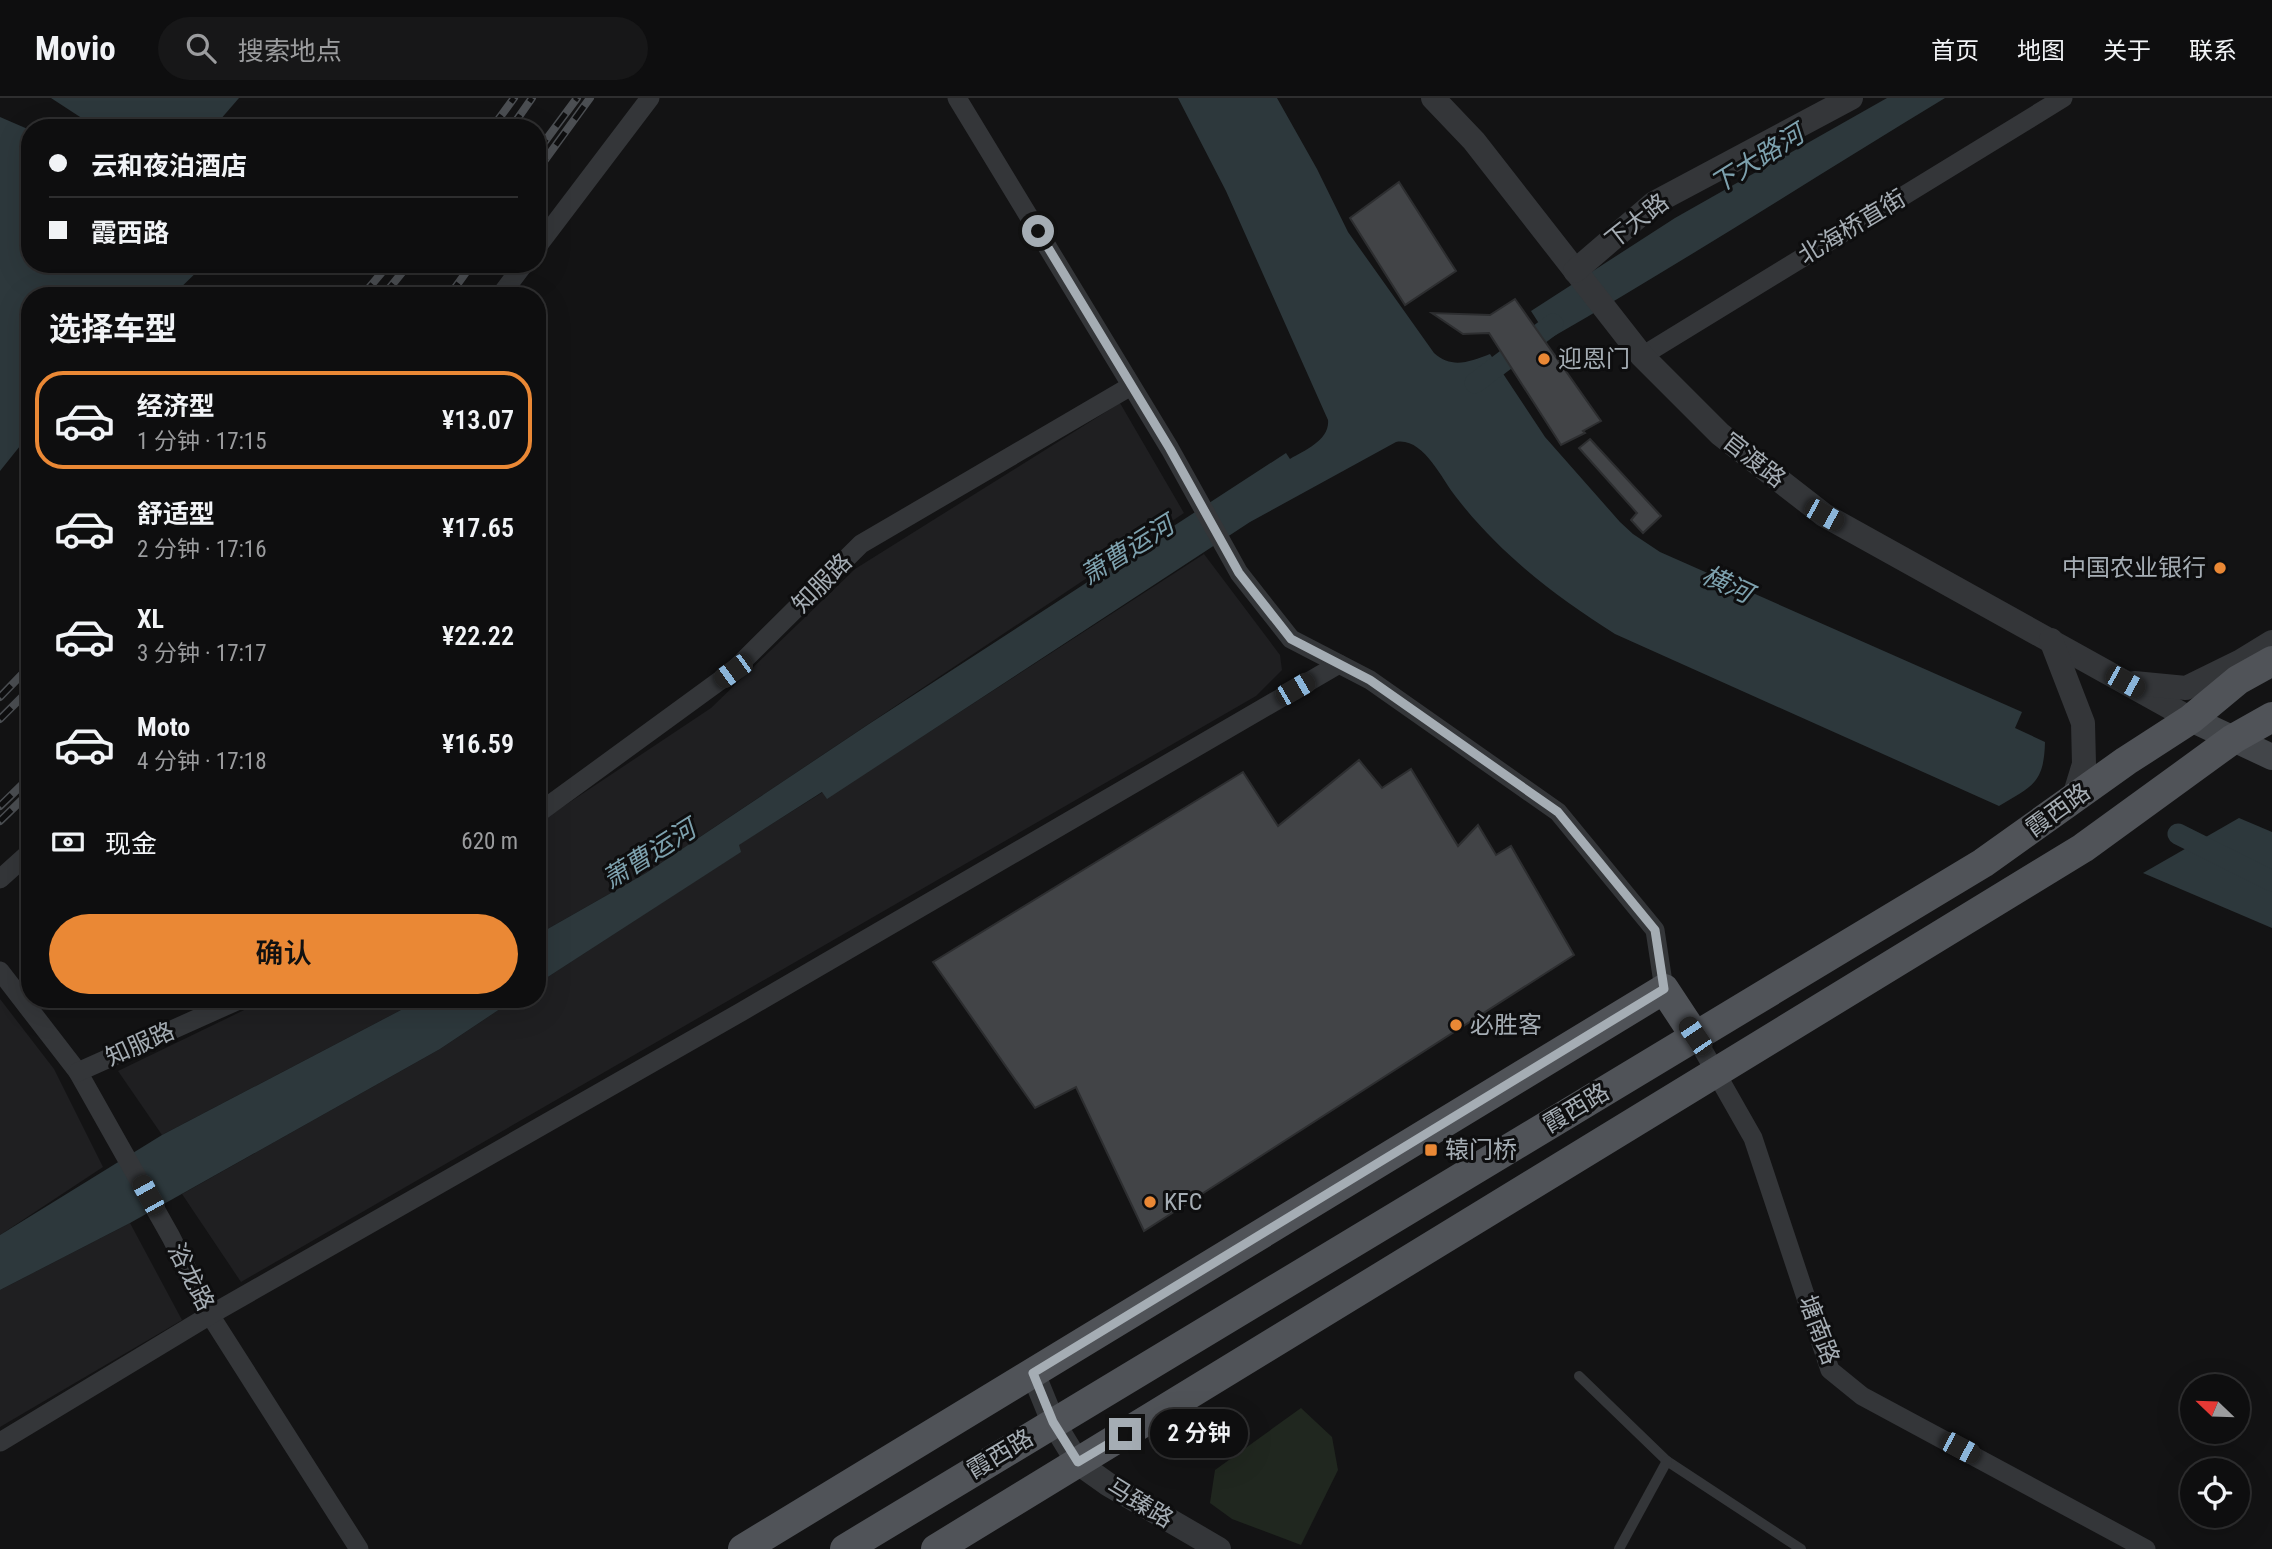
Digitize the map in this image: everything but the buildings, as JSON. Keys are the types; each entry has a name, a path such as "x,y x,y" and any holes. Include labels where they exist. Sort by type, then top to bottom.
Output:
{"main road":[{"name":"霞西路","path":"845,1549 1983,863 2126,761 2191,719 2238,680 2272,661"},
{"name":"霞西路","path":"936,1549 2082,848 2233,739 2272,717"},
{"path":"2191,719 2272,757"},
{"path":"743,1549 1664,989 1695,1036"}],"street":[{"path":"546,235 650,98"},
{"path":"957,98 1170,449 1239,573 1291,639 1370,680 1558,812 1655,930 1664,989"},
{"name":"官渡路","path":"1433,98 1474,141 1642,356 1720,434 1824,515 2191,719"},
{"name":"下大路","path":"1575,271 1654,203 1852,98"},
{"name":"北海桥直街","path":"1642,356 2063,98"},
{"name":"知服路","path":"546,807 733,671 861,544 1131,386"},
{"path":"2051,640 2083,723 2084,764 2073,800"},
{"path":"2125,682 2186,688 2241,661 2272,642"},
{"path":"0,1442 210,1315 741,1012 1339,664"},
{"path":"0,879 21,860"},
{"name":"浴龙路","path":"0,971 21,998"},
{"name":"浴龙路","path":"29,1008 78,1072 171,1237 210,1315 359,1549"},
{"name":"知服路","path":"78,1072 221,1008"},
{"name":"塘南路","path":"1695,1036 1753,1138 1830,1370 1861,1396 2146,1549"},
{"name":"马臻路","path":"1033,1373 1053,1422 1078,1462 1109,1485 1219,1549"}],"lane":[{"path":"1579,1376 1667,1461 1801,1549"},
{"path":"1619,1549 1667,1461"}],"shaded area":[{"path":"1120,403 1184,513 646,873 546,930 546,818 711,708 855,569"},
{"path":"1204,554 1280,655 1282,670 1256,696 241,1282 182,1194 440,1049 502,1008 546,1008 546,978 740,852 738,845 823,792 827,798"},
{"path":"0,999 54,1069 103,1167 0,1235"},
{"path":"248,1008 405,1008 162,1135 118,1071"},
{"path":"130,1223 182,1320 0,1427 0,1290"},
{"path":"1301,1408 1332,1437 1338,1470 1301,1545 1232,1519 1210,1503 1215,1470"}],"water":[{"path":"51,98 239,98 221,119 83,119"},
{"path":"1178,98 1277,98 1317,169 1348,232 1434,353 1454,362 1490,354 1545,437 1633,534 1660,552 2022,712 2015,728 2045,742 2042,767 2034,782 1999,806 1615,634 1550,589 1491,537 1456,497 1423,452 1406,442 1396,442 1250,522 827,799 822,792 739,845 741,852 546,978 546,930 646,873 869,724 1286,453 1290,459 1321,439 1328,427 1328,420 1226,191"},
{"path":"1887,98 1945,98 1549,339 1531,311 1675,218"},
{"path":"0,117 21,126 21,273 196,273 181,287 21,287 21,444 0,471"},
{"path":"2239,818 2272,832 2272,928 2143,873"},
{"path":"405,1008 502,1008 440,1049 130,1223 0,1290 0,1235 162,1135"}],"waterway":[{"path":"1475,383 1553,324"},
{"name":"横河","path":"2178,834 2272,881"}],"railway":[{"path":"499,119 514,98"},
{"path":"517,119 532,98"},
{"path":"546,140 577,98"},
{"path":"546,159 590,98"},
{"path":"370,287 381,273"},
{"path":"390,287 402,273"},
{"path":"455,287 466,273"},
{"path":"0,697 21,675"},
{"path":"0,719 21,698"},
{"path":"0,806 21,786"},
{"path":"0,821 21,801"}],"place":[{"name":"迎恩门","path":"1544,359"},
{"name":"中国农业银行","path":"2220,568"},
{"name":"必胜客","path":"1456,1025"},
{"name":"辕门桥","path":"1431,1150"},
{"name":"KFC","path":"1150,1202"}],"route":[{"path":"1038,231 1170,449 1239,573 1291,639 1370,680 1558,812 1655,930 1664,989 1033,1373 1053,1422 1078,1462 1125,1434"}],"water label":[{"name":"下大路河","path":"1757,159"},
{"name":"萧曹运河","path":"1127,550"},
{"name":"萧曹运河","path":"649,854"}]}
